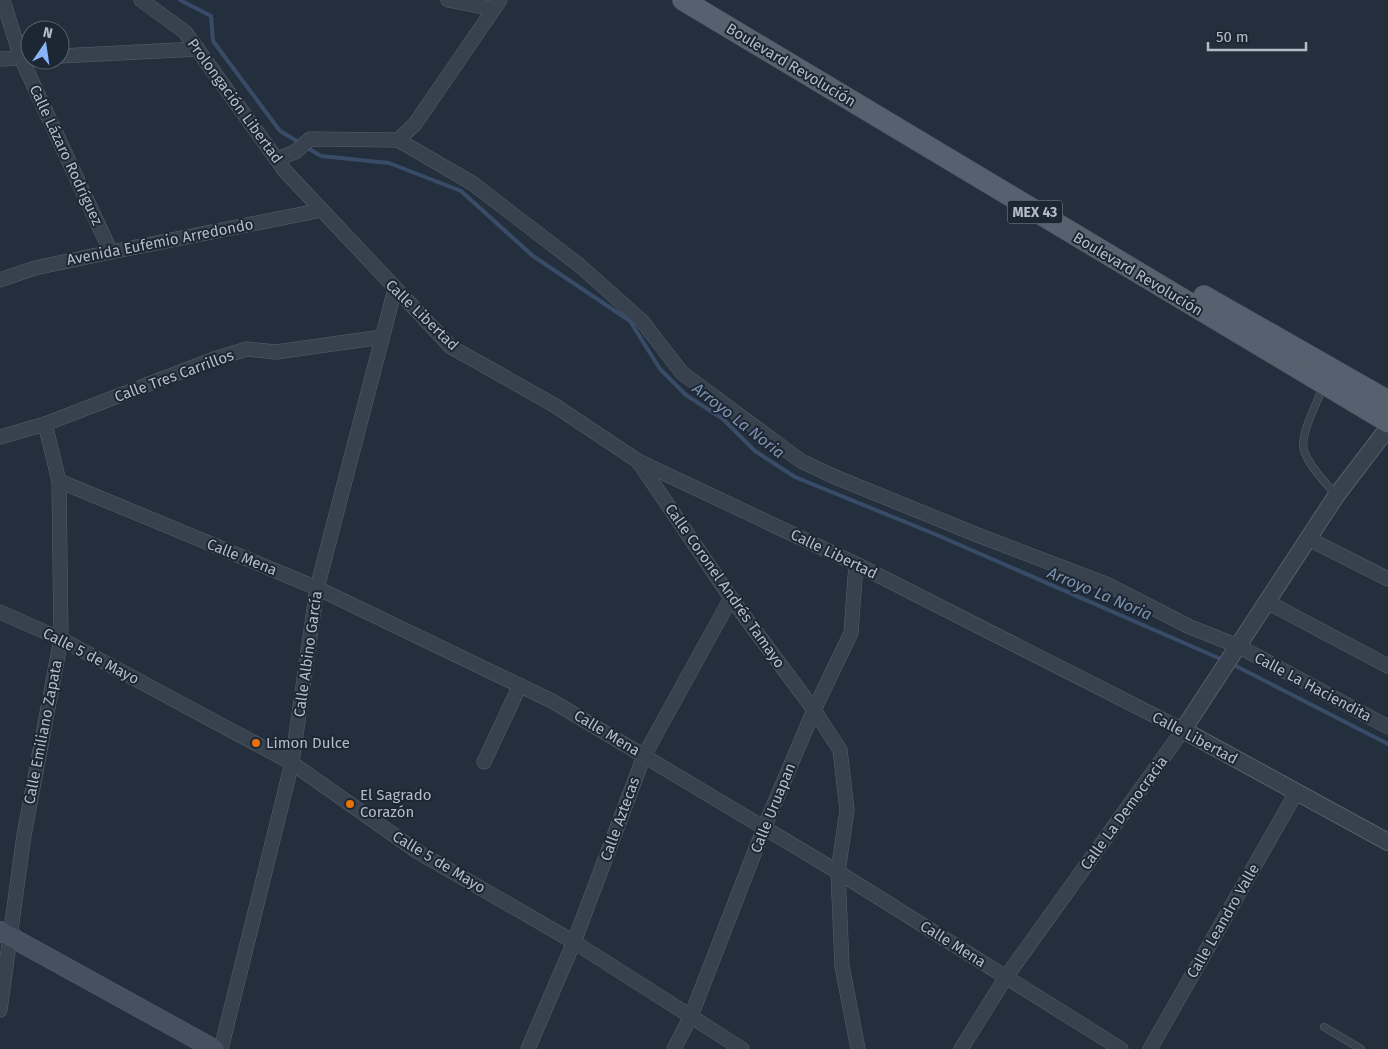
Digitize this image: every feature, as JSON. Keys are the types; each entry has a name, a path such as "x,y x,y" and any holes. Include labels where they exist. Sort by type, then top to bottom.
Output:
{"main road":[{"name":"Boulevard Revolución","path":"683,0 786,53 1113,250 1324,385 1388,422"},
{"name":"Boulevard Revolución","path":"711,0 786,53"},
{"name":"Boulevard Revolución","path":"1113,250 1222,307 1388,401"},
{"path":"6,934 214,1049"}],"street":[{"name":"Calle Lázaro Rodríguez","path":"3,0 20,45"},
{"name":"Prolongación Libertad","path":"141,0 185,32 277,159 322,210"},
{"path":"277,159 295,152 310,138 398,140 415,124 497,4 448,0"},
{"path":"70,55 198,49"},
{"path":"0,59 20,58"},
{"name":"Calle Lázaro Rodríguez","path":"30,70 111,252"},
{"name":"Calle La Haciendita","path":"398,140 472,184 579,265 642,321 682,373 801,461 835,478 971,533 1106,584 1388,727"},
{"name":"Avenida Eufemio Arredondo","path":"0,280 35,268 322,210"},
{"name":"Calle Libertad","path":"322,210 451,347 554,405 638,461 856,564 1184,730 1388,842"},
{"name":"Calle Albino García","path":"221,1049 292,764 317,588 395,289"},
{"name":"Calle Tres Carrillos","path":"0,437 45,424 214,359 248,350 276,352 382,337"},
{"name":"Calle Emiliano Zapata","path":"0,1010 6,934 61,639 59,481 45,424"},
{"name":"Calle La Democracia","path":"961,1049 1006,977 1184,730 1336,496 1388,428"},
{"name":"Calle Coronel Andrés Tamayo","path":"638,461 730,598 814,710 840,750 847,810 838,872 842,966 858,1049"},
{"name":"Calle Mena","path":"59,481 317,588 552,700 838,872 1121,1049"},
{"path":"1309,539 1388,579"},
{"name":"Calle Uruapan","path":"674,1049 691,1016 764,828 814,710 851,633 856,564"},
{"name":"Calle Aztecas","path":"528,1049 574,942 644,756 730,598"},
{"path":"1268,602 1388,666"},
{"name":"Calle 5 de Mayo","path":"0,612 61,639 292,764 418,852 574,942 742,1049"},
{"path":"484,762 520,685"},
{"name":"Calle Leandro Valle","path":"1150,1049 1296,793"}],"lane":[{"path":"1324,385 1308,424 1303,449 1308,459 1336,496"},
{"path":"1324,1027 1361,1049"}],"waterway":[{"name":"Arroyo La Noria","path":"180,0 211,16 213,41 280,131 300,143"},
{"name":"Arroyo La Noria","path":"306,147 321,156 389,163 461,191 533,256 630,321 660,369 686,395 723,419 755,451 795,477 937,535 1223,660"},
{"name":"Arroyo La Noria","path":"1232,664 1388,744"}],"place":[{"name":"Limon Dulce","path":"256,743"},
{"name":"El Sagrado Corazón","path":"350,804"}]}
